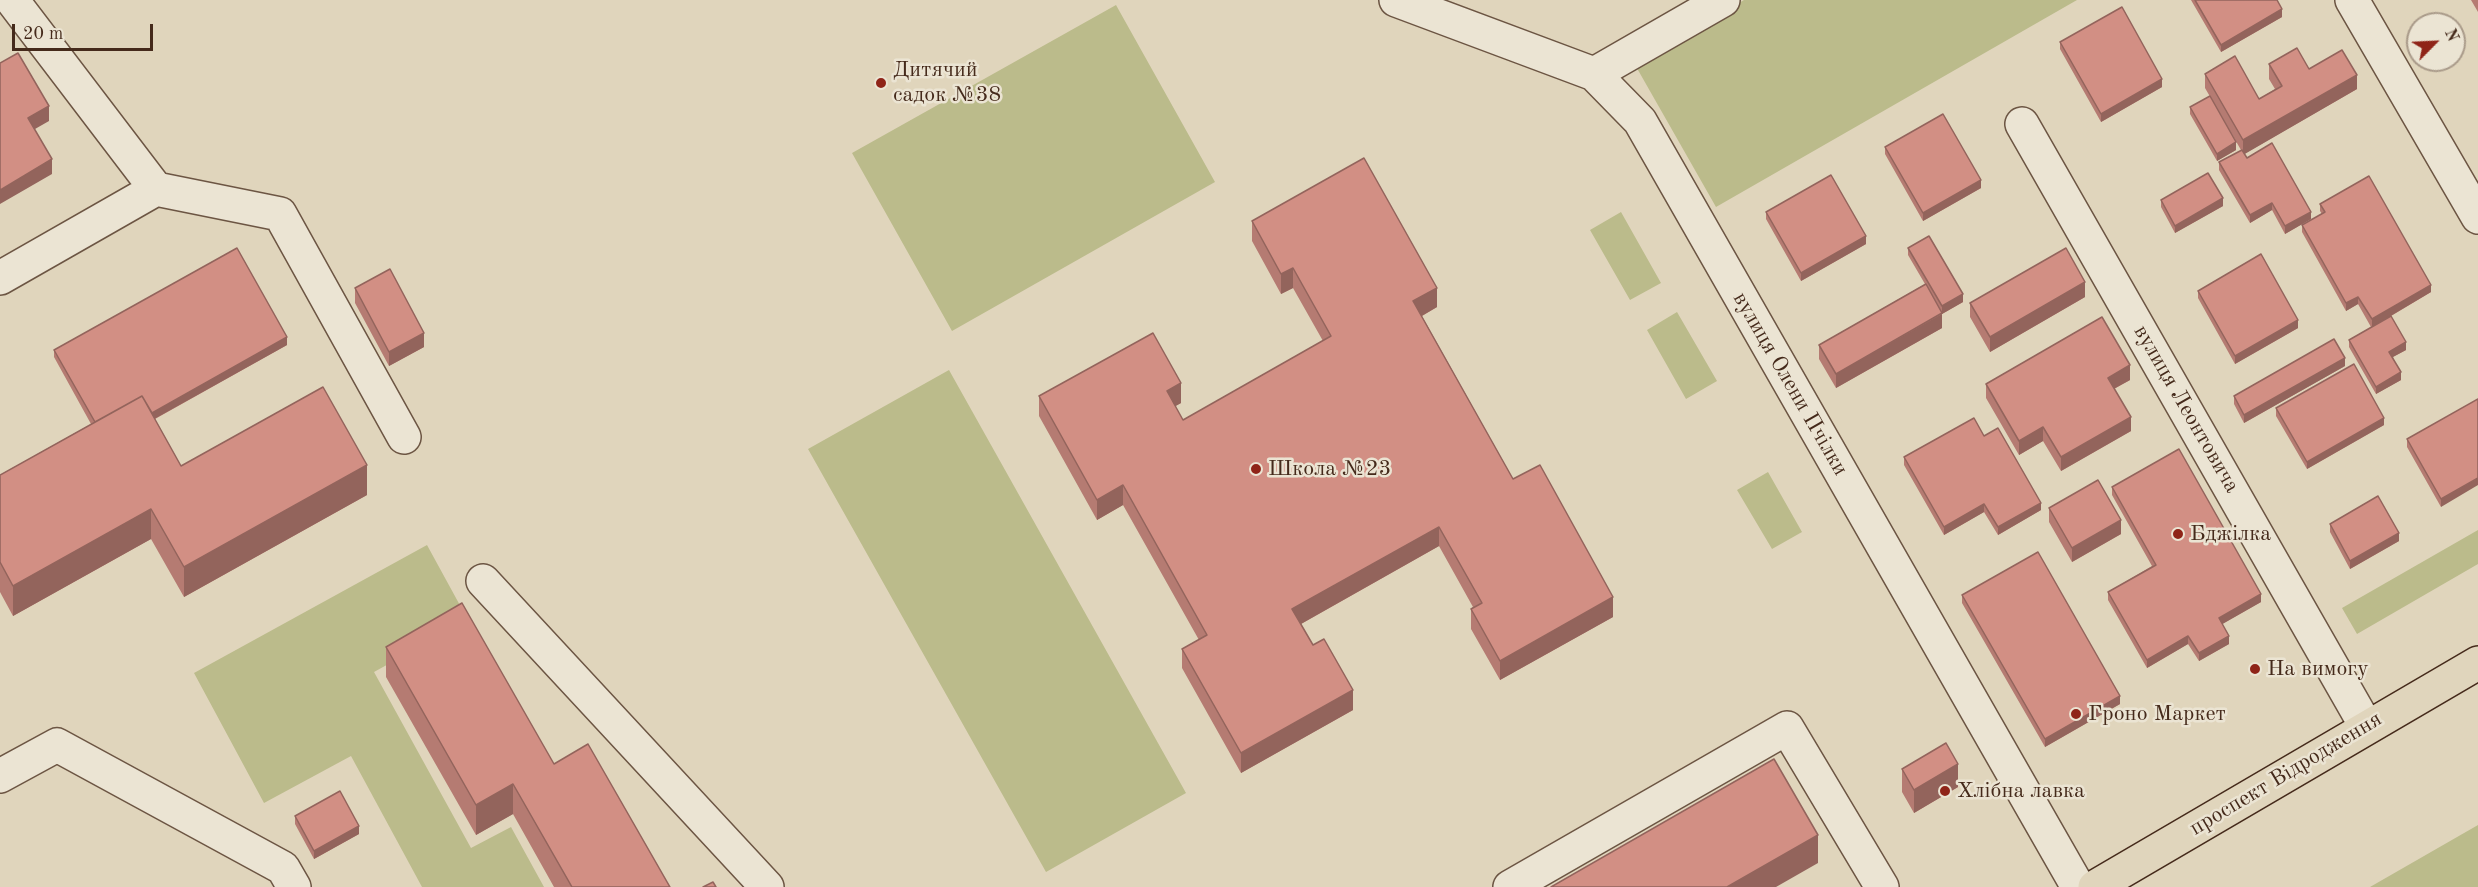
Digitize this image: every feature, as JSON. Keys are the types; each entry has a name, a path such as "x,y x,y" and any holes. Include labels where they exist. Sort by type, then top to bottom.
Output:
{"main road":[{"name":"проспект Відродження","path":"2095,887 2366,726 2478,663"}],"street":[{"path":"12,0 156,189"},
{"name":"вулиця Олени Пчілки","path":"1396,0 1594,74 1640,121 2078,887"},
{"path":"1594,74 1723,0"},
{"path":"2352,0 2478,217"},
{"name":"вулиця Леонтовича","path":"2022,124 2366,726"},
{"path":"0,278 156,189 280,214 404,437"},
{"path":"483,581 767,887"},
{"path":"1510,887 1787,728 1882,887"},
{"path":"0,776 57,746 283,868 294,887"}],"green space":[{"path":"1744,0 2077,0 1716,207 1634,63"},
{"path":"1116,5 1215,182 952,331 852,153"},
{"path":"1621,212 1661,283 1630,300 1590,230"},
{"path":"1677,312 1717,381 1686,399 1647,330"},
{"path":"949,370 1186,793 1046,872 808,449"},
{"path":"1768,472 1802,532 1772,549 1737,490"},
{"path":"2478,530 2478,564 2357,634 2342,608"},
{"path":"427,545 468,620 374,672 471,848 511,827 544,887 422,887 351,756 264,803 194,673"},
{"path":"2478,825 2478,887 2370,887"}],"building":[{"path":"2195,0 2277,0 2282,9 2221,45"},
{"path":"2122,7 2162,79 2101,114 2060,42"},
{"path":"2297,48 2309,69 2342,50 2357,75 2243,140 2205,74 2235,56 2259,99 2282,86 2269,64"},
{"path":"18,53 49,106 28,118 52,159 0,190 0,63"},
{"path":"2210,96 2236,142 2217,154 2190,107"},
{"path":"1943,114 1981,180 1923,213 1885,147"},
{"path":"2272,143 2311,212 2285,226 2272,203 2250,215 2219,162 2242,150 2247,158"},
{"path":"1364,158 1437,288 1413,301 1513,479 1540,465 1613,597 1500,661 1471,609 1482,603 1439,527 1292,609 1313,645 1324,639 1353,690 1241,753 1182,649 1207,635 1123,485 1097,500 1039,396 1153,333 1181,383 1167,391 1183,420 1331,336 1293,268 1281,274 1252,221"},
{"path":"2208,173 2223,198 2175,226 2161,200"},
{"path":"1831,175 1866,236 1801,273 1766,212"},
{"path":"2369,176 2431,285 2372,319 2358,297 2346,303 2302,225 2325,212 2320,204"},
{"path":"1929,236 1963,294 1942,306 1908,248"},
{"path":"237,248 287,337 152,413 142,396 95,422 54,350"},
{"path":"2066,248 2085,282 1990,337 1970,303"},
{"path":"2261,254 2298,320 2235,356 2198,291"},
{"path":"390,269 424,333 389,352 355,288"},
{"path":"1926,284 1942,313 1836,374 1819,345"},
{"path":"2391,316 2406,342 2389,352 2401,372 2376,387 2349,340"},
{"path":"2102,317 2130,365 2108,378 2131,417 2061,457 2043,427 2019,441 1986,384"},
{"path":"2334,339 2345,358 2244,415 2234,396"},
{"path":"2354,364 2384,418 2307,462 2276,408"},
{"path":"323,387 367,465 184,567 151,509 13,586 0,562 0,475 142,396 181,466"},
{"path":"2478,399 2478,478 2441,499 2407,439"},
{"path":"1974,418 1984,436 1998,428 2041,503 1998,527 1984,504 1944,527 1904,457"},
{"name":"Бджілка","path":"2179,449 2261,594 2219,618 2229,636 2199,653 2188,636 2147,660 2108,592 2156,565 2112,487"},
{"path":"2098,480 2121,520 2072,548 2049,508"},
{"path":"2378,496 2399,533 2350,561 2330,524"},
{"path":"2038,552 2120,696 2045,739 1962,595"},
{"path":"462,603 554,764 588,744 670,887 572,887 513,784 476,805 386,647"},
{"path":"1946,743 1958,764 1914,790 1902,769"},
{"path":"1774,759 1818,835 1727,887 1551,887"},
{"path":"340,791 359,826 314,851 295,816"},
{"path":"713,882 716,887 703,887"}],"place":[{"name":"Дитячий садок №38","path":"881,83"},
{"name":"Школа №23","path":"1256,469"},
{"name":"Бджілка","path":"2178,534"},
{"name":"На вимогу","path":"2255,669"},
{"name":"Гроно Маркет","path":"2076,714"},
{"name":"Хлібна лавка","path":"1945,791"}]}
